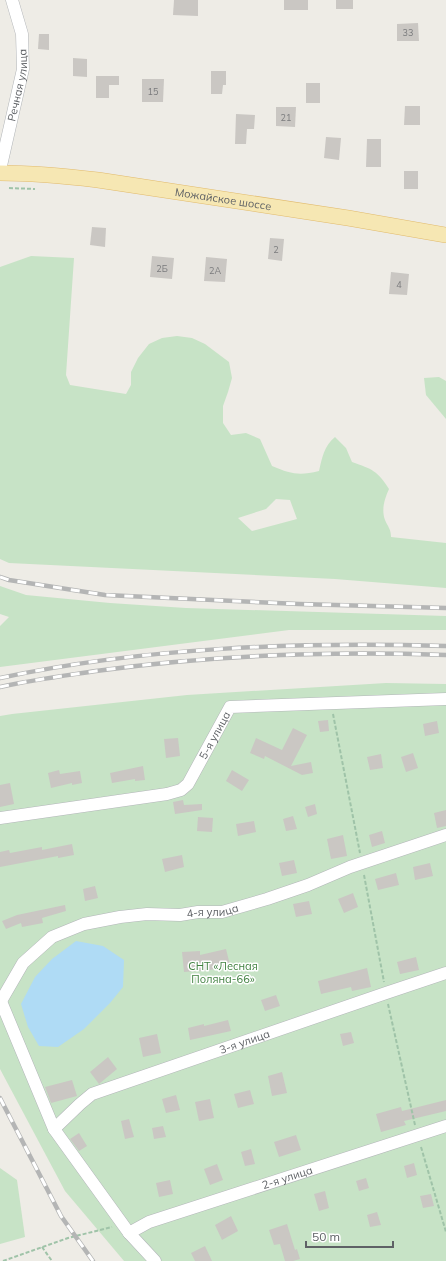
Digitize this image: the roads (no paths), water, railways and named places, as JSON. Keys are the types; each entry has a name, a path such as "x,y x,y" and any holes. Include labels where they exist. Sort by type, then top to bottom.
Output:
{"main road":[{"name":"Можайское шоссе","path":"0,172 64,176 98,180 348,218 446,235"}],"street":[{"name":"Речная улица","path":"0,172 23,69 22,34 12,0"},
{"name":"5-я улица","path":"0,818 167,794 181,790 188,784 230,707 446,699"},
{"name":"4-я улица","path":"1,1000 23,963 52,937 84,924 120,917 147,914 180,915 198,912 222,912 274,896 446,835"},
{"name":"3-я улица","path":"54,1129 92,1094 446,973"},
{"path":"1,1000 54,1129 126,1228 155,1261"},
{"name":"2-я улица","path":"126,1228 149,1222 446,1126"}],"water":[{"path":"76,941 103,946 124,960 123,987 110,1003 84,1029 58,1047 39,1046 28,1027 21,1004 35,977 52,959"}],"railway":[{"path":"0,577 9,580 105,595 299,604 446,608"},
{"path":"0,678 110,659 166,653 278,646 446,646"},
{"path":"0,687 96,671 183,661 314,654 446,655"},
{"path":"0,1098 61,1216 93,1261"}],"park label":[{"name":"СНТ «Лесная Поляна-66»","path":"223,972"}]}
